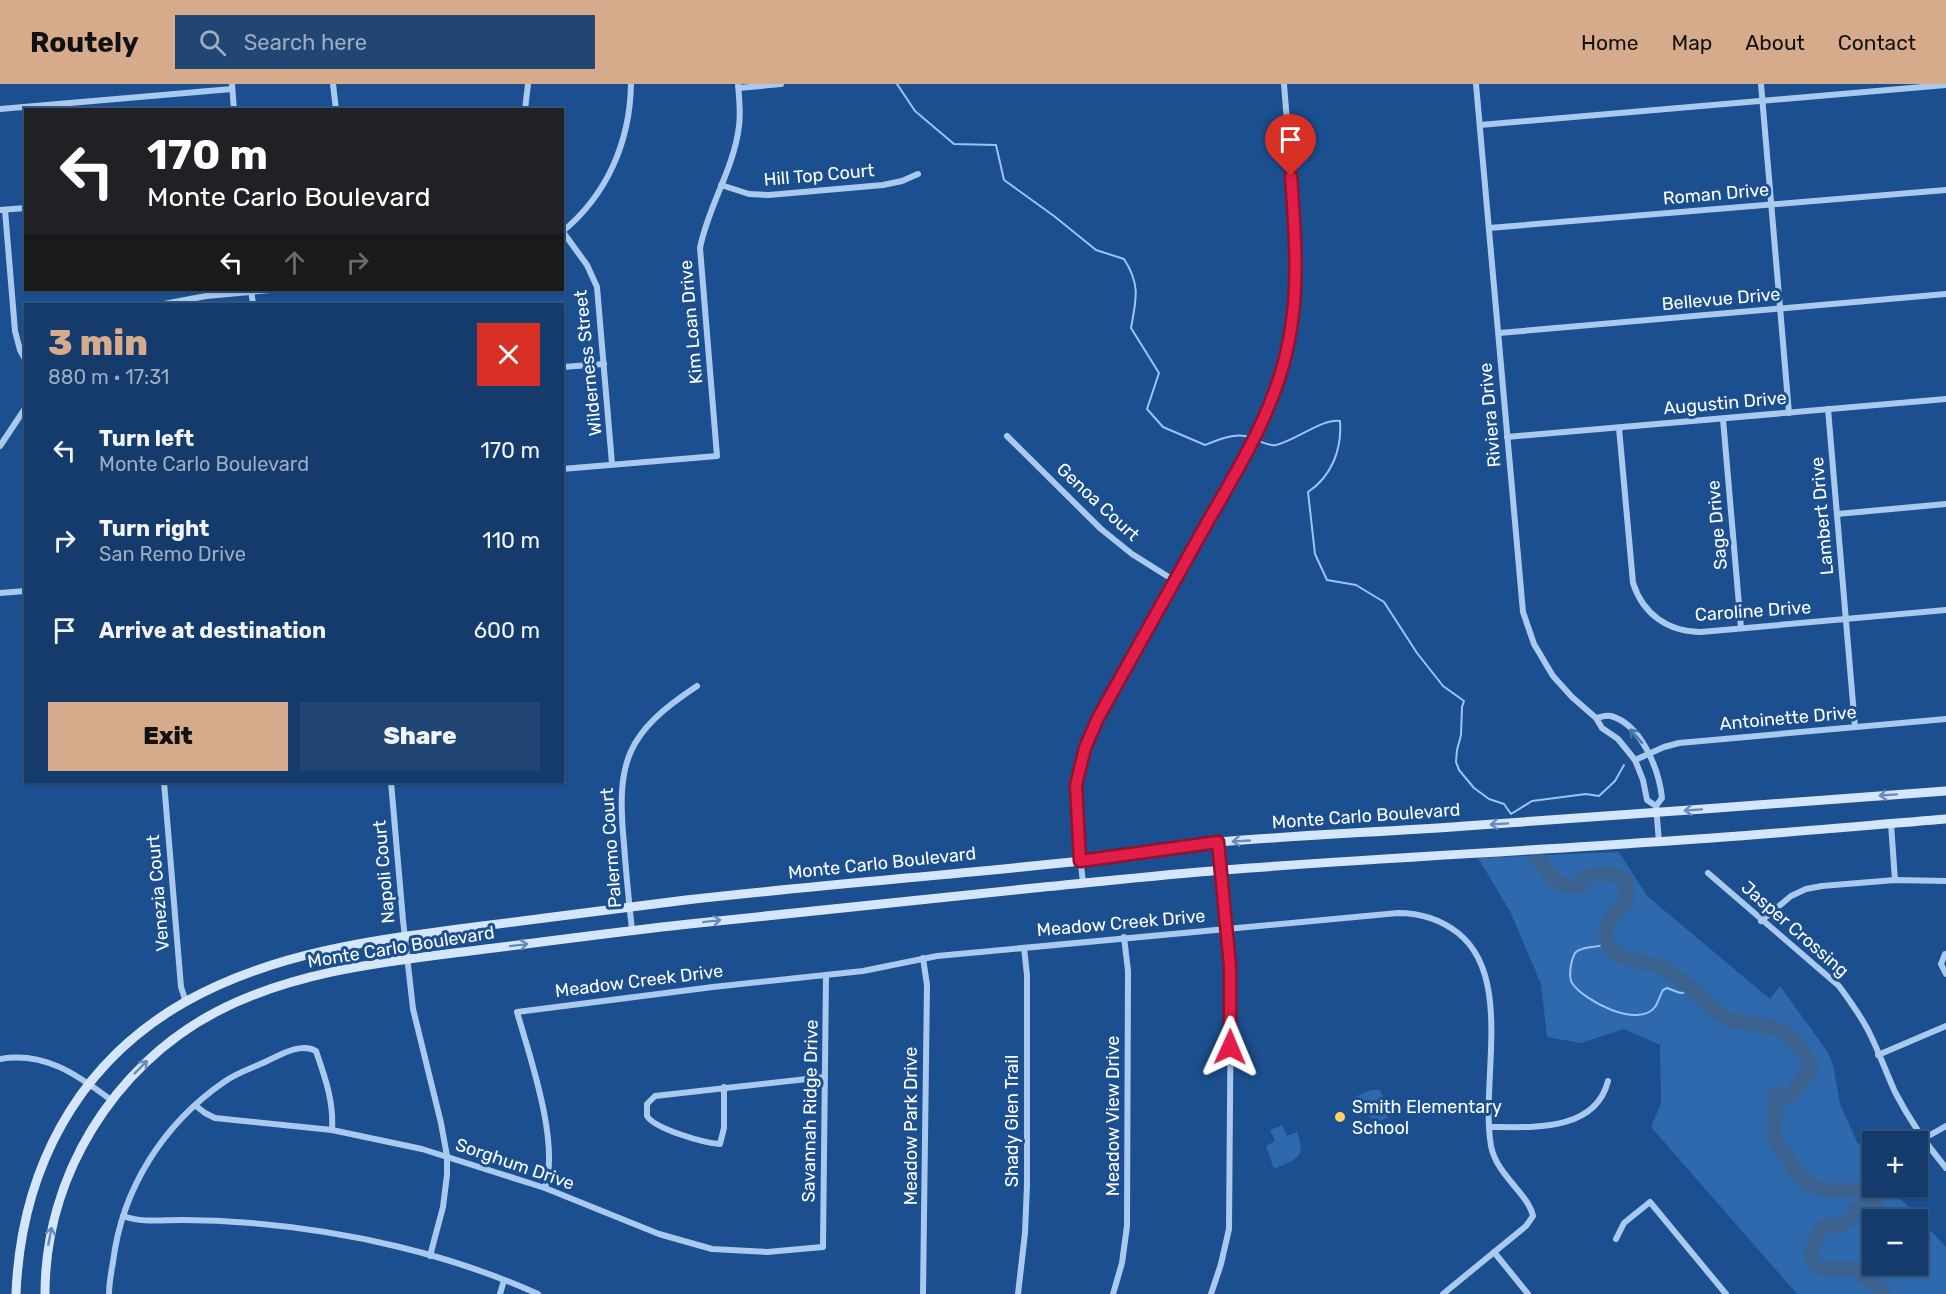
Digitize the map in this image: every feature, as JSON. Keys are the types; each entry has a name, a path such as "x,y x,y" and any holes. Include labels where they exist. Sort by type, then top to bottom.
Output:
{"main road":[{"name":"Monte Carlo Boulevard","path":"16,1294 21,1242 34,1186 60,1126 89,1083 131,1040 186,1002 224,982 267,966 326,950 405,936 630,907 747,893 1080,861 1218,842 1946,790"},
{"name":"Monte Carlo Boulevard","path":"45,1294 49,1241 61,1194 78,1154 111,1100 160,1050 197,1023 255,994 308,978 408,959 632,930 1083,883 1220,870 1659,842 1946,819"}],"street":[{"path":"333,84 336,108"},
{"path":"525,108 528,84"},
{"path":"564,231 589,207 613,166 628,121 631,84"},
{"path":"738,86 781,84"},
{"path":"1083,883 1076,785 1085,748 1098,718 1259,428 1274,396 1285,359 1295,291 1295,239 1284,84"},
{"name":"Riviera Drive","path":"1476,84 1520,589 1526,622 1539,654 1553,676 1635,760 1644,780 1647,800 1656,810"},
{"path":"1761,84 1789,413"},
{"path":"1480,125 1946,85"},
{"path":"0,109 232,86 234,108"},
{"name":"Kim Loan Drive","path":"612,464 717,456 700,248 704,229 739,128 738,86"},
{"name":"Hill Top Court","path":"721,185 749,194 769,195 883,185 902,181 918,174"},
{"name":"Roman Drive","path":"1489,228 1946,190"},
{"path":"24,208 3,210 15,331 24,357"},
{"name":"Wilderness Street","path":"564,233 587,265 597,288 612,464"},
{"path":"169,303 244,291"},
{"name":"Bellevue Drive","path":"1499,333 1946,294"},
{"path":"564,367 604,363"},
{"name":"Augustin Drive","path":"1507,437 1946,399"},
{"name":"Lambert Drive","path":"1828,409 1855,727"},
{"path":"0,446 24,410"},
{"name":"Sage Drive","path":"1723,419 1741,628"},
{"name":"Caroline Drive","path":"1619,428 1631,575 1641,602 1657,619 1677,629 1701,632 1946,610"},
{"name":"Genoa Court","path":"1007,436 1107,534 1138,559 1175,580"},
{"path":"564,469 612,464"},
{"path":"1837,514 1946,504"},
{"path":"0,593 24,591"},
{"name":"Palermo Court","path":"632,930 621,812 621,784 624,768 635,743 646,727 669,704 697,686"},
{"name":"Riviera Drive","path":"1596,718 1609,716 1624,724 1649,753 1658,772 1662,792 1662,798 1656,810 1659,842"},
{"name":"Antoinette Drive","path":"1635,760 1664,747 1687,742 1946,719"},
{"name":"Venezia Court","path":"164,783 181,987 186,1002"},
{"name":"Napoli Court","path":"391,783 414,1009 447,1156 443,1207 430,1256"},
{"path":"1891,824 1895,880"},
{"path":"1211,1294 1229,1229 1231,990 1218,842"},
{"name":"Jasper Crossing","path":"1708,873 1839,986 1859,1015 1896,1094 1918,1131"},
{"path":"1761,921 1783,902 1806,889 1895,880 1946,881"},
{"name":"Meadow Creek Drive","path":"545,1188 549,1166 543,1107 517,1012 826,975 923,958 1398,913 1425,916 1455,931 1467,941 1478,956 1488,983 1492,1150 1497,1163 1530,1207 1533,1216 1526,1226 1494,1252"},
{"name":"Meadow View Drive","path":"1113,1294 1122,1263 1128,1226 1128,971 1124,938"},
{"name":"Shady Glen Trail","path":"1018,1294 1025,1233 1026,1185 1027,975 1024,948"},
{"path":"1945,954 1941,964 1946,974"},
{"name":"Meadow Park Drive","path":"923,958 927,1009 923,1294"},
{"name":"Savannah Ridge Drive","path":"823,1247 826,975"},
{"path":"1878,1055 1946,1026"},
{"path":"109,1294 116,1236 134,1186 166,1135 225,1081 279,1055 310,1047 316,1051 328,1084 333,1116 332,1130"},
{"path":"0,1059 14,1057 42,1060 61,1067 89,1083 111,1100"},
{"path":"724,1087 724,1133 720,1144 703,1142 656,1124 647,1116 647,1104 655,1096 724,1087 825,1077"},
{"path":"1490,1127 1545,1126 1565,1122 1585,1112 1599,1100 1608,1081"},
{"name":"Sorghum Drive","path":"196,1106 215,1118 332,1130 398,1143 447,1156 545,1188 643,1228 703,1247 748,1252 823,1247"},
{"path":"1928,1136 1946,1126"},
{"name":"Jasper Crossing","path":"1928,1145 1946,1168"},
{"path":"1616,1239 1624,1223 1650,1202 1726,1294"},
{"path":"123,1216 138,1220 230,1221 361,1239 430,1256 504,1280 538,1294"},
{"path":"1443,1294 1494,1252 1528,1294"},
{"path":"500,1294 504,1280"}],"shaded area":[{"path":"1619,852 1647,896 1770,999 1780,986 1827,1051 1833,1065 1840,1104 1857,1142 1862,1147 1862,1197 1899,1197 1910,1209 1862,1209 1862,1275 1928,1275 1928,1228 1946,1247 1946,1294 1797,1294 1651,1127 1661,1103 1660,1045 1624,1029 1581,1043 1547,1037 1541,984 1510,911 1478,858"},
{"path":"1371,1090 1380,1090 1385,1101 1389,1116 1384,1120 1375,1120 1354,1103 1355,1097"},
{"path":"1282,1125 1287,1136 1297,1132 1301,1147 1294,1160 1274,1169 1266,1146 1275,1141 1270,1130"}],"waterway":[{"path":"897,84 915,111 954,144 996,145 1004,180 1096,250 1124,259 1133,277 1136,293 1131,328 1159,373 1147,409 1163,427 1205,445 1235,436 1249,437 1276,445 1317,426 1340,421 1339,442 1334,461 1323,478 1308,492 1315,554 1327,580 1356,585 1384,602 1417,653 1443,686 1464,701 1456,762 1459,770 1474,788 1489,799 1504,804 1511,814 1532,801 1586,794 1599,796 1615,781 1624,765"},
{"path":"1537,858 1555,880 1566,886 1581,886 1584,877 1596,874 1616,876 1626,881 1627,900 1610,920 1606,932 1608,944 1613,950 1626,958 1665,969 1726,1018 1780,1030 1801,1048 1812,1068 1790,1095 1779,1094 1775,1097 1774,1135 1776,1142 1789,1159 1795,1172 1809,1184 1827,1190 1855,1190 1867,1193 1873,1195 1876,1204 1856,1209 1850,1219 1840,1226 1823,1227 1811,1256 1817,1267 1851,1269 1859,1272 1883,1294"},
{"path":"1607,943 1583,948 1576,952 1570,970 1572,983 1578,990 1599,1004 1624,1014 1637,1015 1647,1013 1655,1007 1663,990 1667,988 1680,993 1694,991"}],"place":[{"name":"Smith Elementary School","path":"1340,1117"}],"route":[{"path":"1230,1047 1230,966 1218,842 1080,861 1076,785 1085,748 1098,718 1237,470 1274,396 1288,344 1295,291 1296,247 1291,176"}]}
